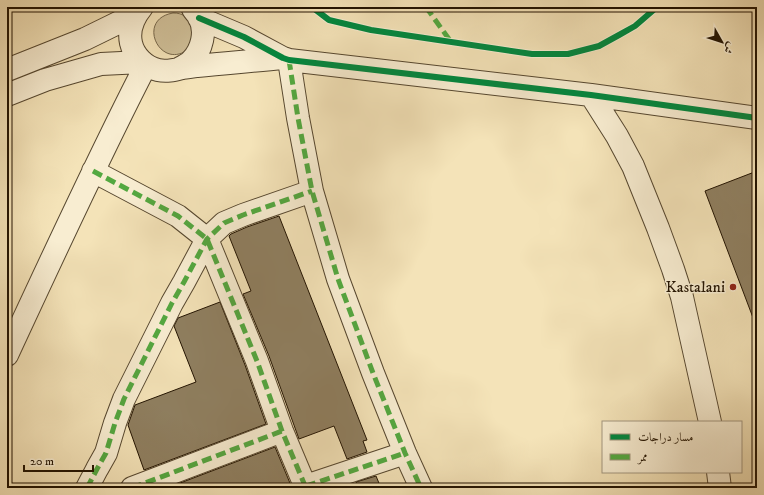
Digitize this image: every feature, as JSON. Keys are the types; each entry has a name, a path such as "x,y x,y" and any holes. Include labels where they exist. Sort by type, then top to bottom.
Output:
{"street":[{"path":"139,10 132,22 130,30 132,47 136,55 144,63 152,68 166,71 180,68 238,62 286,59 591,95 757,118"},
{"path":"7,70 85,39 139,10"},
{"path":"194,10 286,59"},
{"path":"180,68 190,62 198,53 202,42 203,30 194,10"},
{"path":"286,59 312,191 338,279 404,453 421,488"},
{"path":"7,95 45,80 101,64 144,63"},
{"path":"7,355 144,63"},
{"path":"591,95 617,136 633,166 673,269 682,298 710,421"},
{"path":"93,171 178,216 207,239 257,361 282,432 306,487 404,453"},
{"path":"87,488 106,453 114,423 124,399 172,303 207,239 224,223 312,191"},
{"path":"132,488 282,432"},
{"path":"718,473 720,488"}],"shaded area":[{"path":"173,13 182,15 193,25 193,43 184,52 175,55 166,53 160,47 155,40 154,32 156,24 162,17"}],"building":[{"path":"757,171 757,323 755,323 705,191"},
{"path":"279,216 367,440 363,441 367,452 347,459 334,426 299,439 269,356 243,294 251,291 229,236 247,227"},
{"path":"220,302 266,424 144,470 128,425 135,405 196,382 174,326 178,318"},
{"path":"275,447 292,488 167,488"},
{"path":"376,476 381,488 358,488 356,482"}],"marked path":[{"path":"426,7 451,42"},
{"path":"289,60 312,191 338,279 373,373 405,453 421,488"},
{"path":"93,171 178,216 207,239 257,361 282,431 306,488"},
{"path":"87,488 106,453 124,399 172,303 207,239 224,223 312,191"},
{"path":"132,488 282,431"},
{"path":"306,486 405,453"}],"cycle path":[{"path":"312,7 329,20 371,30 532,54 568,54 599,46 635,26 657,7"},
{"path":"199,18 244,37 289,60 591,95 757,118"}],"place":[{"name":"Kastalani","path":"733,287"}]}
